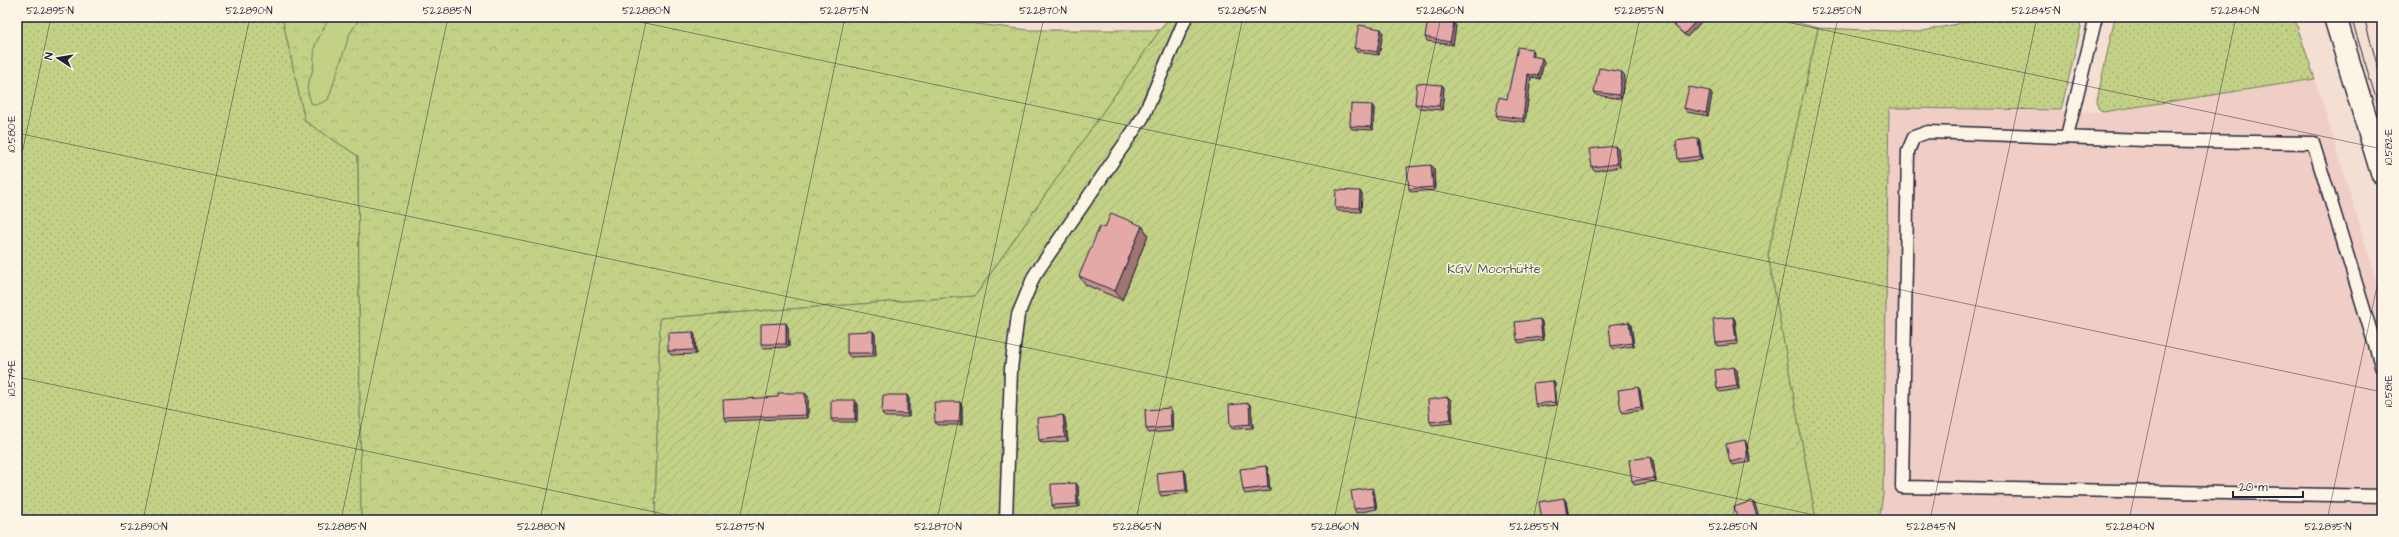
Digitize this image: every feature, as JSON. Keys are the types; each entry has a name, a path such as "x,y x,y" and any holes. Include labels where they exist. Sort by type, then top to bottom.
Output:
{"main road":[{"path":"2335,17 2382,173"}],"lane":[{"path":"1006,520 1012,368 1018,315 1034,276 1143,117 1186,17"},
{"path":"2067,136 2096,17"},
{"path":"2382,368 2313,143 1928,132 1914,137 1908,151 1902,487 2382,496"}],"shaded area":[{"path":"2315,79 2382,299 2382,520 1879,520 1883,495 1889,108 2103,112"}],"green space":[{"path":"17,17 282,17 305,121 358,156 361,520 17,520"},
{"path":"282,17 917,17 1029,30 1160,30 975,296 660,318 655,520 361,520 358,156 305,121"},
{"path":"326,17 361,17 350,33 328,100 316,105 311,103 307,88 313,69 315,45 328,20"},
{"name":"KGV Moorhütte","path":"1169,17 1775,17 1818,28 1768,255 1816,520 655,520 660,318 975,296"},
{"path":"1989,17 2078,17 2081,27 2061,110 1889,108 1883,495 1879,520 1816,520 1768,255 1818,28 1919,32"},
{"path":"2115,17 2294,17 2315,79 2103,112 2098,108 2097,100"}],"building":[{"path":"1669,17 1699,18 1684,34 1667,19"},
{"path":"1428,19 1454,23 1450,42 1425,37"},
{"path":"1359,25 1381,29 1377,52 1354,48"},
{"path":"1518,47 1532,49 1531,56 1542,58 1538,76 1528,74 1523,119 1496,115 1499,97 1507,99"},
{"path":"1599,68 1622,72 1619,95 1594,92"},
{"path":"1417,83 1442,85 1439,106 1415,104"},
{"path":"1689,87 1710,91 1706,113 1684,108"},
{"path":"1351,104 1372,105 1371,127 1350,126"},
{"path":"1698,138 1700,156 1678,159 1676,141"},
{"path":"1615,146 1617,164 1592,167 1589,149"},
{"path":"1431,165 1433,187 1409,189 1407,167"},
{"path":"1336,190 1360,191 1359,208 1335,208"},
{"path":"1111,213 1142,226 1115,291 1079,276 1100,226 1105,228"},
{"path":"1733,317 1736,341 1716,343 1713,319"},
{"path":"1540,319 1542,337 1517,340 1515,322"},
{"path":"1629,322 1632,343 1611,346 1609,325"},
{"path":"786,323 786,344 761,344 761,324"},
{"path":"873,331 873,353 847,353 847,332"},
{"path":"693,332 694,350 668,351 668,333"},
{"path":"1734,367 1737,386 1717,389 1715,370"},
{"path":"1553,381 1555,402 1535,404 1533,383"},
{"path":"1638,387 1641,407 1621,410 1618,390"},
{"path":"778,393 805,393 806,415 724,418 723,400 778,397"},
{"path":"883,395 907,395 907,414 882,413"},
{"path":"1448,397 1451,419 1430,422 1428,400"},
{"path":"831,400 855,400 855,419 831,419"},
{"path":"934,402 960,402 960,422 935,422"},
{"path":"1249,403 1250,424 1230,426 1229,405"},
{"path":"1170,408 1171,427 1146,429 1145,410"},
{"path":"1063,415 1065,437 1039,440 1037,418"},
{"path":"1745,440 1748,458 1730,462 1726,444"},
{"path":"1650,457 1654,478 1632,481 1629,460"},
{"path":"1266,466 1268,487 1243,490 1240,469"},
{"path":"1184,470 1186,490 1159,492 1157,473"},
{"path":"1076,483 1077,504 1052,505 1051,484"},
{"path":"1372,488 1375,506 1354,509 1351,491"},
{"path":"1564,498 1567,516 1561,517 1562,520 1542,520 1539,502"},
{"path":"1752,501 1758,519 1738,520 1734,507"},
{"path":"723,517 749,517 749,520 723,520"},
{"path":"933,518 959,518 959,520 933,520"}],"tram line":[{"path":"2351,17 2382,118"},
{"path":"2364,17 2382,83"}]}
